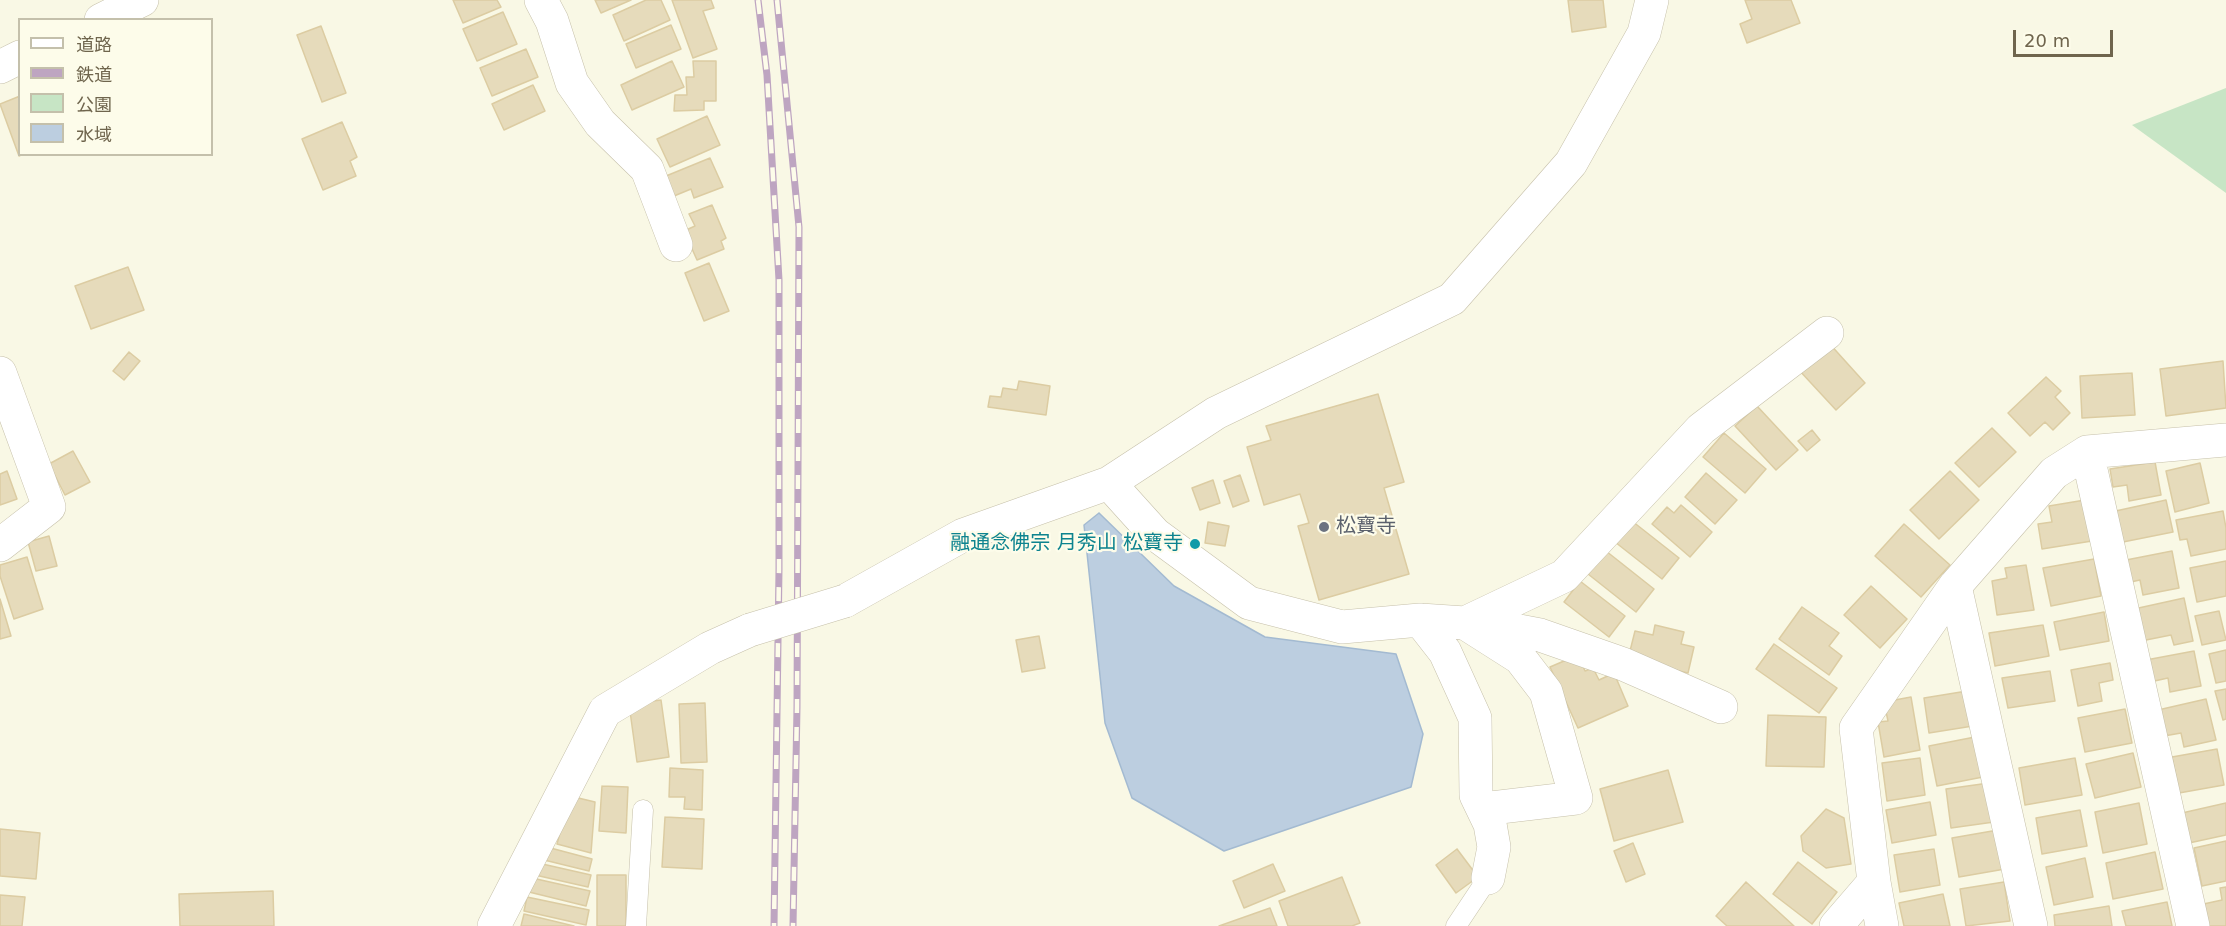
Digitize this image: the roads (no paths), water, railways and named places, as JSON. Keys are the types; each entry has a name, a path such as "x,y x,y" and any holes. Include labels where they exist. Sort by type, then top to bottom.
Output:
{"street":[{"path":"104,18 142,0"},
{"path":"541,0 552,21 572,83 600,123 647,169 676,245"},
{"path":"494,926 605,711 710,648 750,630 845,601 963,535 1109,483 1216,413 1452,299 1571,163 1644,33 1652,0"},
{"path":"0,67 18,58"},
{"path":"1467,622 1564,576 1701,429 1827,333"},
{"path":"0,373 50,507 0,544"},
{"path":"1882,926 1874,882 1856,728 1955,586 2054,472 2087,452 2226,440"},
{"path":"2087,452 2193,926"},
{"path":"1109,483 1155,534 1248,603 1342,627 1420,620 1467,622 1540,635 1623,664 1720,707"},
{"path":"1955,586 2031,926"},
{"path":"1420,620 1445,652 1474,718 1476,795 1490,825 1494,847 1488,878"},
{"path":"1467,622 1520,658 1545,692 1576,798 1483,809"},
{"path":"1836,926 1874,882"}],"lane":[{"path":"636,926 643,810"},
{"path":"1456,926 1488,878"}],"water":[{"path":"1099,513 1174,586 1265,637 1396,654 1423,734 1411,787 1224,851 1132,798 1105,723 1084,525"}],"railway":[{"path":"758,0 767,75 779,280 779,569 774,926"},
{"path":"777,0 799,227 797,707 793,926"}],"place":[{"name":"松寶寺","path":"1324,527"},
{"name":"融通念佛宗 月秀山 松寶寺","path":"1195,544"}]}
